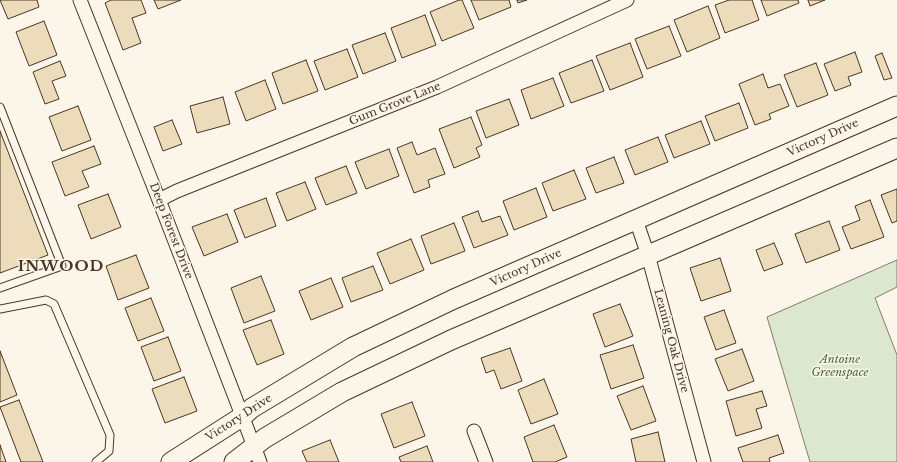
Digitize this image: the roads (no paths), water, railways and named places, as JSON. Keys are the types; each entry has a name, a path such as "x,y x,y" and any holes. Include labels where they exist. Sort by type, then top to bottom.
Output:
{"main road":[{"name":"Victory Drive","path":"171,462 243,416 252,408 353,347 454,299 897,106"},
{"path":"234,462 257,455 265,438 342,392 451,340 897,148"}],"street":[{"name":"Deep Forest Drive","path":"80,0 257,455"},
{"name":"Gum Grove Lane","path":"159,200 177,191 437,87 627,0"},
{"name":"Leaning Oak Drive","path":"636,220 648,255 704,462"},
{"path":"474,431 486,462"}],"lane":[{"path":"0,107 62,266 0,288"},
{"path":"0,309 46,300 54,304 110,434 109,451 96,462"}],"district":[{"name":"INWOOD","path":"61,267"}],"park label":[{"name":"Antoine Greenspace","path":"840,366"}]}
